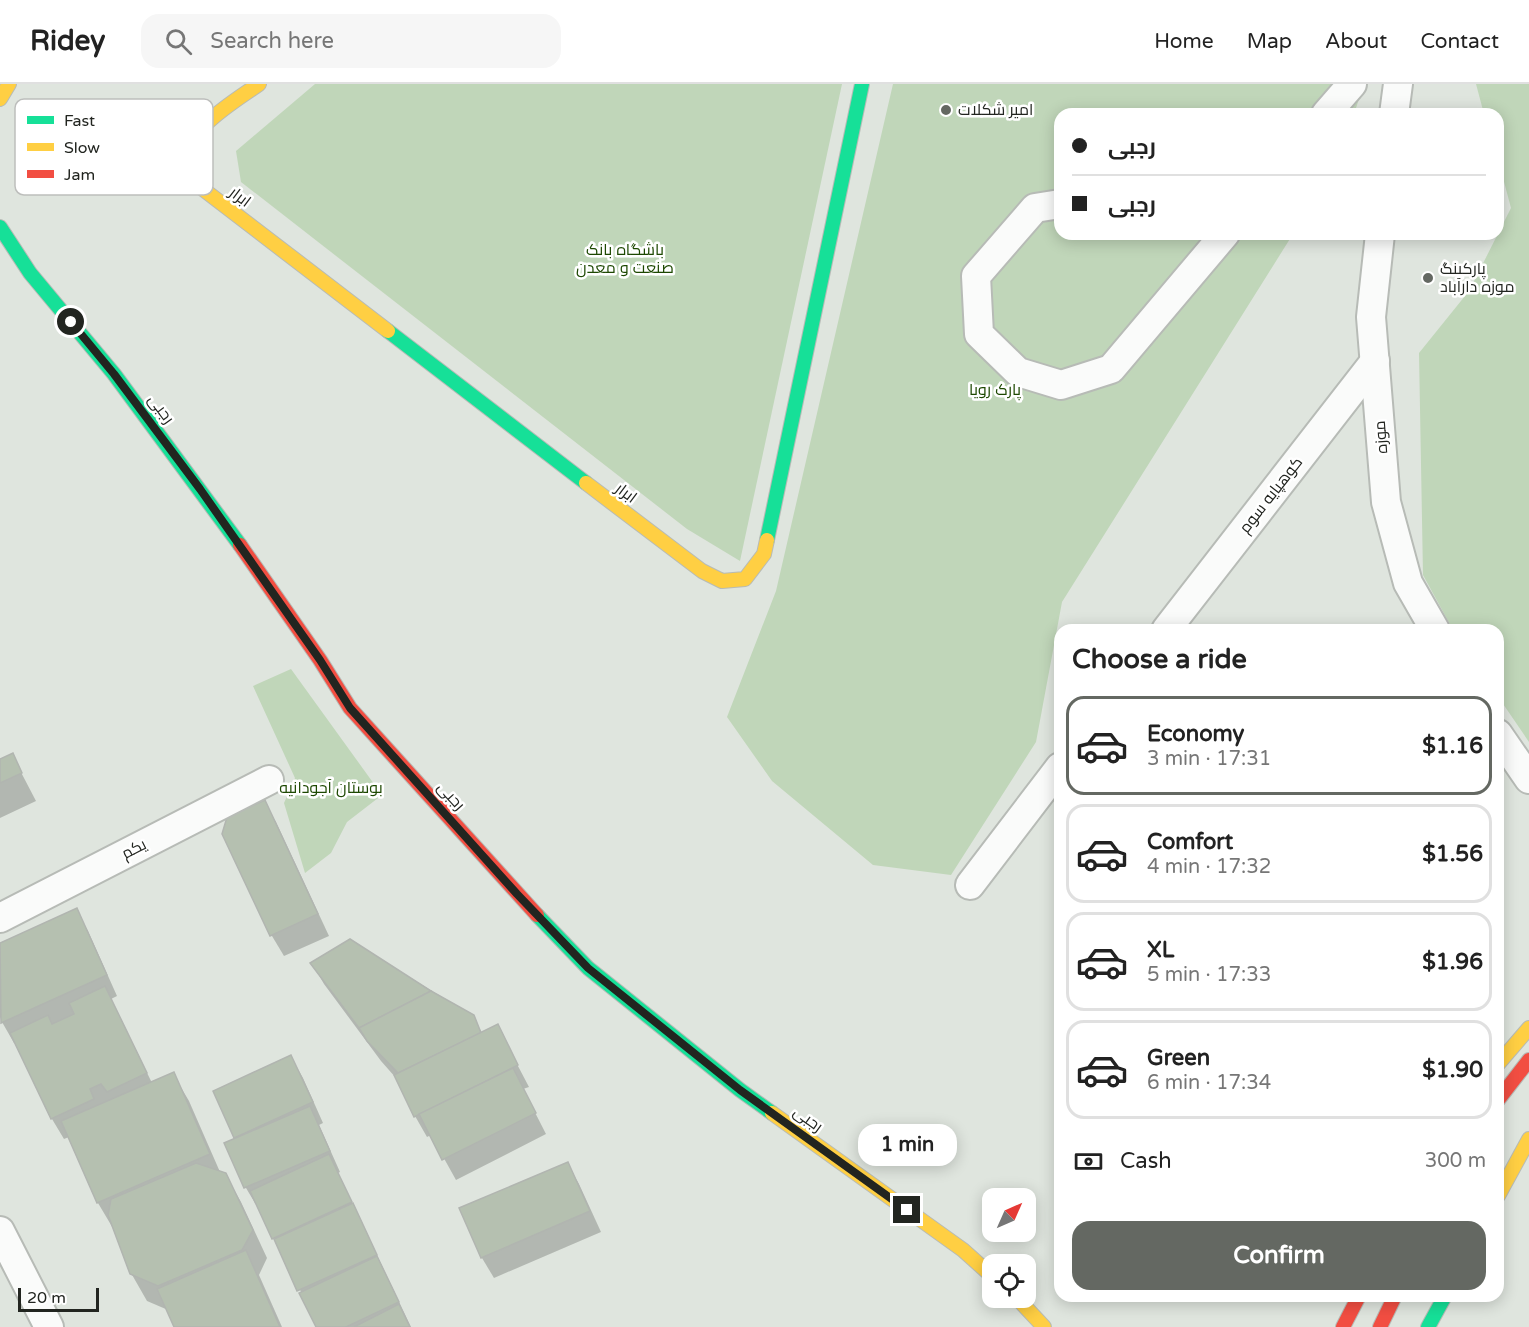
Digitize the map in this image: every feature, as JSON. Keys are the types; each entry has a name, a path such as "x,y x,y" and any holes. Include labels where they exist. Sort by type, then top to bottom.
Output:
{"main road":[{"path":"0,99 9,84"},
{"name":"ابرار","path":"213,118 259,84"},
{"name":"ابرار","path":"211,195 702,571 722,581 745,579 764,554 862,84"},
{"name":"رجبی","path":"0,227 30,273 114,374 200,489 320,660 350,708 519,896 588,968 740,1090 963,1250 982,1267"},
{"path":"1504,1057 1529,1028"},
{"path":"1504,1092 1529,1060"},
{"path":"1504,1185 1529,1138"},
{"path":"1343,1327 1356,1302"},
{"path":"1380,1327 1392,1302"},
{"path":"1430,1326 1442,1302"},
{"path":"1026,1308 1044,1327"}],"street":[{"path":"1331,108 1352,84"},
{"path":"1395,108 1398,84"},
{"path":"1054,205 1035,208 976,276 979,334 1017,372 1061,385 1111,369 1220,240"},
{"name":"موزه","path":"1379,240 1371,317 1386,502 1408,583 1432,624"},
{"name":"کوهپایه سوم","path":"1171,624 1375,361"},
{"path":"1504,743 1529,779"},
{"path":"970,885 1054,775"},
{"name":"یکم","path":"0,918 269,780"},
{"path":"0,1231 49,1327"}],"green space":[{"name":"باشگاه بانک صنعت و معدن","path":"315,84 842,84 740,561 687,529 241,182 236,151"},
{"name":"پارک رویا","path":"893,84 1364,84 1356,108 1054,108 1054,240 1289,240 1062,602 1058,624 1054,624 1054,645 1036,742 951,875 873,865 772,781 727,717 776,591"},
{"path":"1476,84 1529,84 1529,742 1504,705 1504,624 1450,624 1423,575 1419,353 1469,291 1495,240 1504,240 1504,222 1511,208 1504,182 1504,108 1482,108"},
{"name":"بوستان آجودانیه","path":"291,669 382,795 347,822 331,853 305,873 284,803 295,778 253,686"}],"building":[{"path":"13,753 22,773 0,783 0,759"},
{"path":"265,800 318,914 270,936 222,834 227,817"},
{"path":"77,908 107,975 1,1023 0,943"},
{"path":"350,939 431,991 359,1028 310,963"},
{"path":"105,986 147,1073 107,1092 101,1084 90,1089 94,1099 51,1119 10,1033 48,1015 52,1024 74,1014 69,1003"},
{"path":"431,991 474,1015 481,1033 398,1073 367,1041 359,1028"},
{"path":"498,1024 518,1065 414,1117 394,1075"},
{"path":"291,1055 313,1102 234,1138 213,1091"},
{"path":"513,1068 536,1113 442,1160 419,1114"},
{"path":"174,1072 210,1154 97,1203 61,1121"},
{"path":"310,1106 330,1151 244,1188 224,1143"},
{"path":"329,1154 352,1202 272,1239 250,1191"},
{"path":"568,1162 590,1211 481,1258 459,1208"},
{"path":"196,1163 226,1173 253,1230 242,1250 158,1286 130,1274 108,1215 111,1199"},
{"path":"353,1203 377,1255 297,1291 274,1239"},
{"path":"246,1250 280,1327 174,1327 157,1289"},
{"path":"377,1256 399,1302 346,1327 316,1327 299,1293"},
{"path":"399,1304 410,1327 354,1327"}],"traffic: fast":[{"path":"767,540 862,84"},
{"path":"0,227 30,273 114,374 240,545"},
{"path":"388,331 586,483"},
{"path":"537,915 588,968 772,1113"},
{"path":"1428,1327 1442,1302"}],"traffic: slow":[{"path":"0,99 9,84"},
{"path":"213,118 259,84"},
{"path":"211,195 388,331"},
{"path":"586,483 702,571 722,581 745,579 764,554 767,540"},
{"path":"1504,1057 1529,1028"},
{"path":"772,1113 963,1250 982,1267"},
{"path":"1504,1185 1529,1139"},
{"path":"1026,1308 1044,1327"}],"traffic: jam":[{"path":"240,545 320,660 350,708 537,915"},
{"path":"1504,1092 1529,1060"},
{"path":"1343,1327 1356,1302"},
{"path":"1380,1327 1392,1302"}],"place":[{"name":"امیر شکلات","path":"946,110"},
{"name":"پارکینگ موزه دارآباد","path":"1428,278"}],"route":[{"path":"71,322 114,374 200,489 320,660 350,708 517,894 588,968 740,1090 907,1210"}]}
